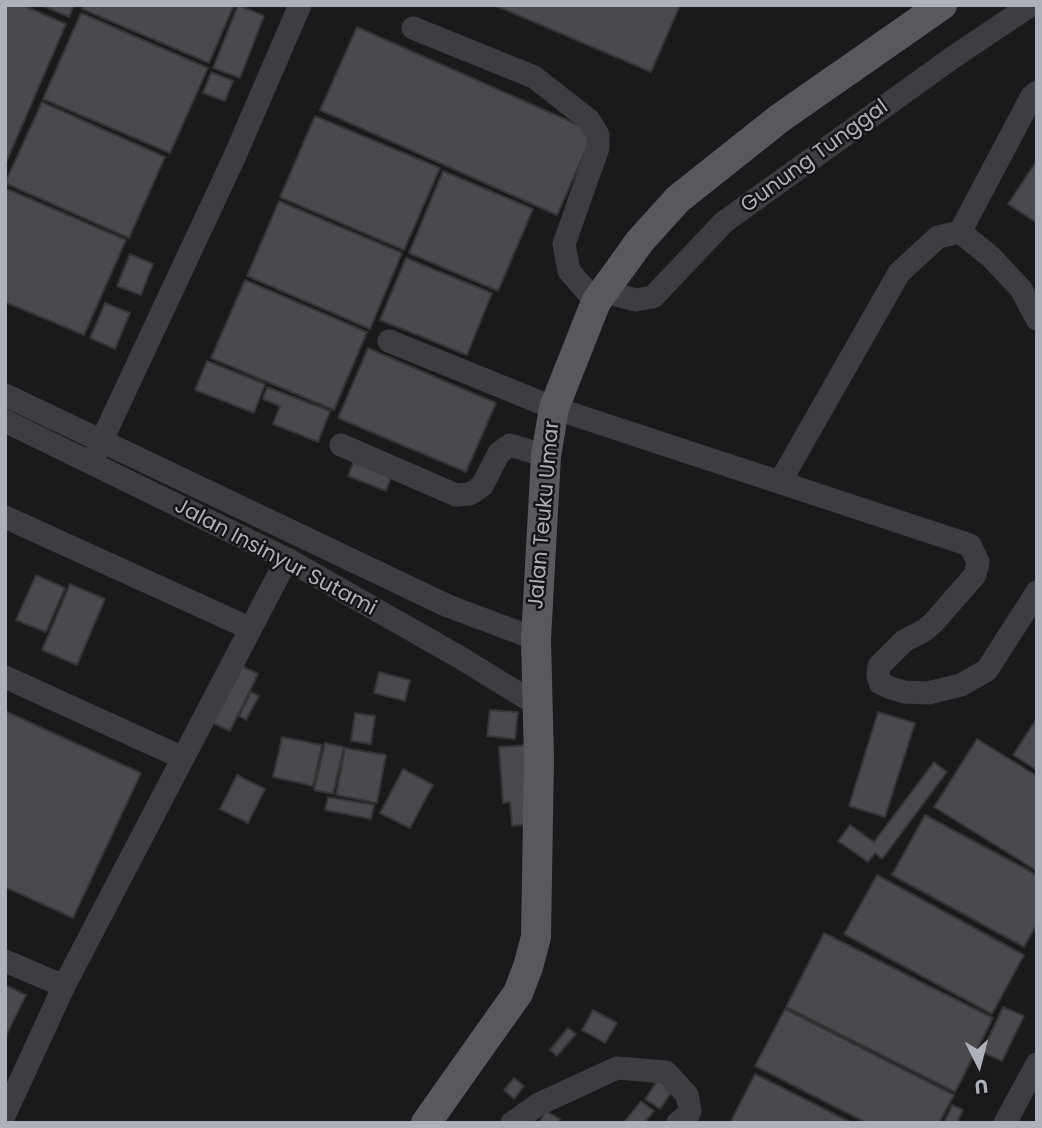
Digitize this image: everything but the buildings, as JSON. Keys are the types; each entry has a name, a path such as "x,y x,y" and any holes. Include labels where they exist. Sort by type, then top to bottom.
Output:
{"main road":[{"name":"Jalan Teuku Umar","path":"426,1123 518,993 536,937 539,706 536,639 546,456 554,408 600,297 640,241 678,199 780,118 942,5"}],"street":[{"path":"92,463 234,158 300,5"},
{"name":"Gunung Tunggal","path":"600,297 636,300 653,297 724,222 941,66 1031,5"},
{"path":"413,28 534,77 589,120 598,135 598,148 565,244 569,271 600,297"},
{"path":"780,482 899,273 938,237 960,232 1032,96 1037,92"},
{"path":"960,232 991,257 1021,289 1037,319"},
{"path":"390,341 554,408 970,545 978,562 975,575 934,622 904,641 879,666 880,683 891,688 904,692 928,693 961,685 987,670 1037,592"},
{"name":"Jalan Insinyur Sutami","path":"5,395 448,606 536,639"},
{"name":"Jalan Insinyur Sutami","path":"5,421 287,559 539,706"},
{"path":"341,444 456,495 470,494 482,486 499,453 510,445 546,456"},
{"path":"5,517 249,628"},
{"path":"5,1114 64,986 287,559"},
{"path":"5,677 183,758"},
{"path":"5,961 64,986"},
{"path":"1005,1123 1037,1064"},
{"path":"512,1123 539,1104 617,1068 666,1072 687,1095 689,1114 678,1123"}]}
